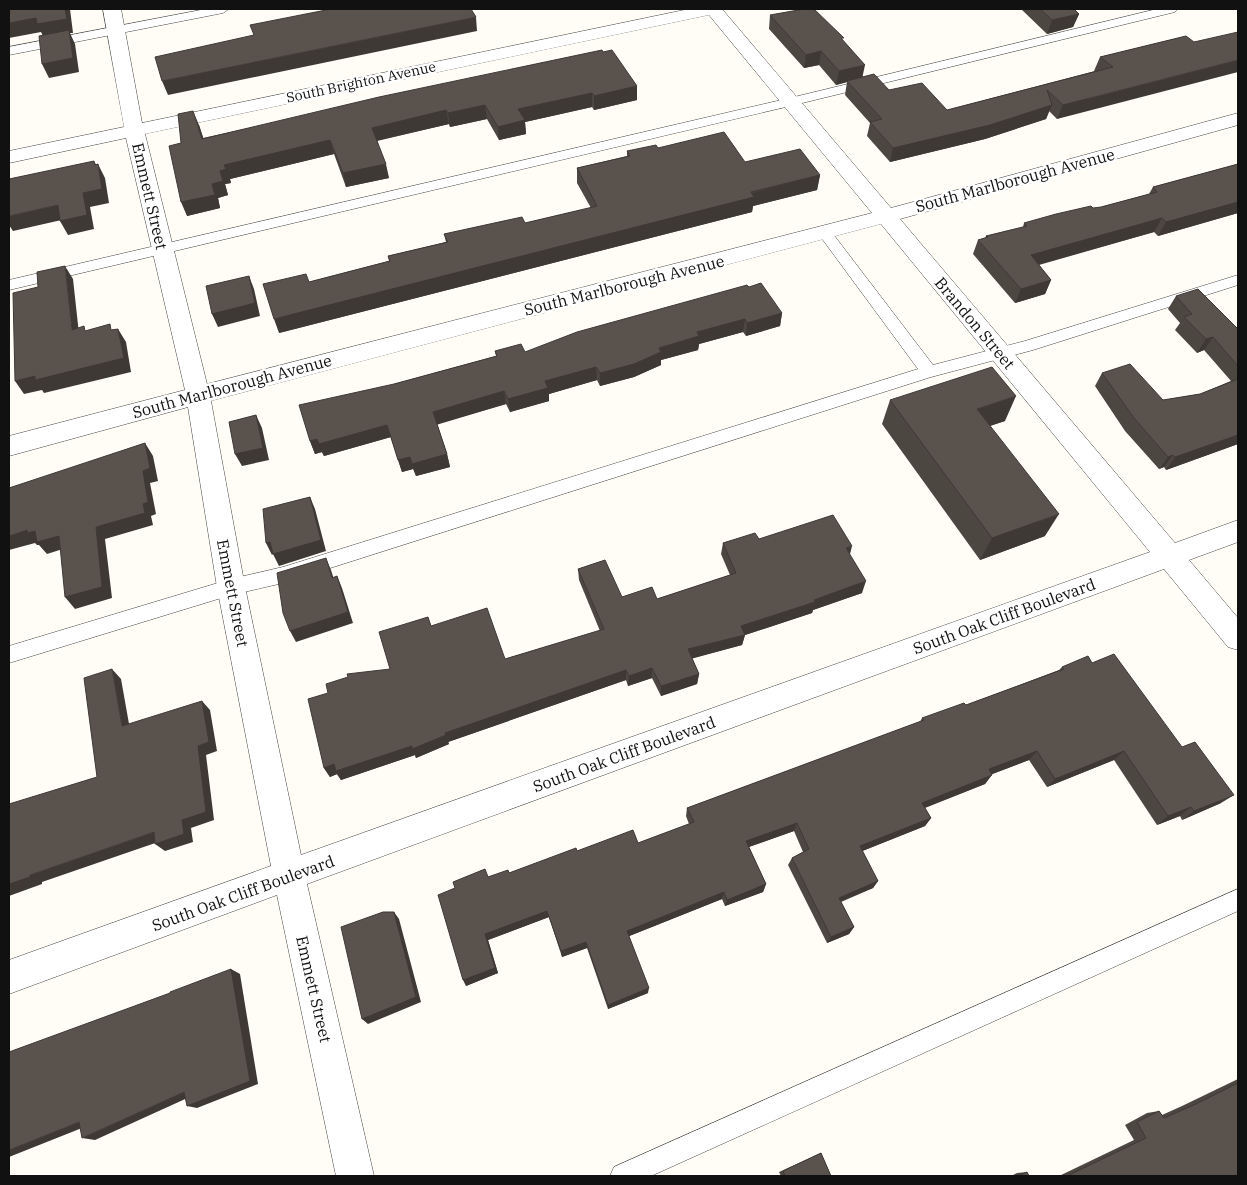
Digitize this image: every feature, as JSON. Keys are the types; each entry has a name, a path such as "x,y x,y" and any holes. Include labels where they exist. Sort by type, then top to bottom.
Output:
{"street":[{"name":"Brandon Street","path":"713,9 1238,638"},
{"name":"South Brighton Avenue","path":"9,157 713,9"},
{"name":"Emmett Street","path":"113,19 134,130 198,395 231,587 289,876 355,1176"},
{"name":"South Marlborough Avenue","path":"9,446 198,395 825,233 1238,119"},
{"name":"South Oak Cliff Boulevard","path":"9,977 1238,531"}],"lane":[{"path":"9,51 113,19 223,9"},
{"path":"9,285 790,102 1171,9"},
{"path":"825,233 930,372"},
{"path":"9,654 231,587 292,572 930,372 1001,354 1238,280"},
{"path":"623,1176 1238,900"}],"building":[{"path":"9,9 65,9 67,19 37,24 36,18 9,23"},
{"path":"331,9 471,9 476,17 162,81 155,57 254,35 250,25"},
{"path":"814,9 844,38 841,38 865,65 839,71 821,51 806,55 770,15"},
{"path":"1040,9 1074,9 1079,14 1052,20"},
{"path":"69,30 73,58 42,64 39,36"},
{"path":"1238,32 1238,60 1063,105 1047,90 1052,105 990,125 893,148 870,122 882,119 847,81 874,74 889,90 922,83 947,110 1113,67 1100,57 1186,36 1194,42"},
{"path":"602,50 603,52 612,50 637,86 594,96 592,93 518,109 525,120 498,127 485,105 448,113 446,110 372,128 386,164 343,173 330,140 224,165 226,169 220,171 223,181 212,184 215,195 181,202 169,146 181,143 178,114 193,111 202,139 379,97"},
{"path":"724,132 745,162 800,149 820,175 751,192 754,197 274,319 263,284 306,274 309,282 390,261 388,256 448,242 444,234 522,217 525,223 597,206 577,168 630,156 627,151 656,145 658,148"},
{"path":"94,161 95,165 98,164 102,189 83,193 87,215 60,221 58,205 9,216 9,179"},
{"path":"1238,164 1238,202 1166,222 1162,218 1031,255 1051,280 1021,289 978,240 988,237 986,236 1027,226 1024,223 1056,214 1091,206 1093,208 1101,207 1157,192 1153,187"},
{"path":"65,266 72,330 84,326 85,331 110,324 111,330 118,329 124,358 35,380 35,376 15,381 13,293 38,287 37,272"},
{"path":"249,276 255,303 212,314 206,286"},
{"path":"761,283 782,313 747,323 745,319 697,332 699,336 659,348 661,352 634,364 600,373 596,367 545,381 548,388 508,399 504,391 433,412 447,454 412,464 410,457 398,460 387,425 319,444 317,439 310,441 299,405 394,384 497,356 495,351 521,344 525,352 577,332 747,285 749,287"},
{"path":"1198,289 1238,329 1238,366 1213,337 1206,339 1184,317 1192,314 1176,296"},
{"path":"1130,364 1163,400 1200,394 1238,379 1238,435 1175,457 1173,455 1168,457 1134,418 1102,373"},
{"path":"992,367 1016,396 977,409 1059,514 992,538 890,400"},
{"path":"256,415 263,448 235,454 229,422"},
{"path":"145,443 150,468 143,471 148,502 143,504 145,513 96,527 102,587 65,597 59,536 37,542 35,531 27,533 27,530 9,536 9,488"},
{"path":"310,497 321,540 273,554 270,542 266,543 263,509"},
{"path":"833,515 852,546 846,548 866,581 814,600 815,602 741,626 745,635 688,649 699,674 661,686 652,668 629,676 626,670 445,733 446,735 412,749 412,746 336,771 334,764 324,768 308,699 328,693 326,684 348,677 347,674 390,669 379,632 428,617 431,626 487,608 505,659 604,629 578,569 605,560 622,597 652,587 657,599 736,573 723,543 755,533 759,539"},
{"path":"326,558 332,578 337,576 348,612 290,631 283,613 277,573"},
{"path":"1114,654 1182,747 1195,742 1234,795 1194,811 1191,807 1168,816 1124,751 1055,779 1037,751 989,769 992,775 922,803 931,818 860,846 878,881 839,898 854,927 831,937 792,858 809,849 797,823 746,841 766,884 727,900 724,892 627,931 649,988 608,1005 586,942 561,951 547,911 485,934 495,968 463,980 438,895 455,888 453,882 485,869 488,877 508,870 509,873 576,848 577,851 633,830 638,843 694,822 687,808 924,720 922,718 964,703 966,705 1064,669 1062,667 1088,656 1092,663"},
{"path":"112,669 122,726 202,701 209,742 198,746 206,812 182,820 184,834 155,844 154,832 9,884 9,804 97,777 84,678"},
{"path":"383,912 394,912 416,997 362,1019 341,927"},
{"path":"231,969 250,1081 187,1106 184,1092 82,1138 79,1122 9,1150 9,1052"},
{"path":"1238,1083 1238,1176 1067,1176 1146,1138 1137,1122 1159,1111 1164,1118"},
{"path":"821,1153 831,1176 785,1176 783,1171"},
{"path":"1027,1172 1029,1176 1018,1176"}]}
